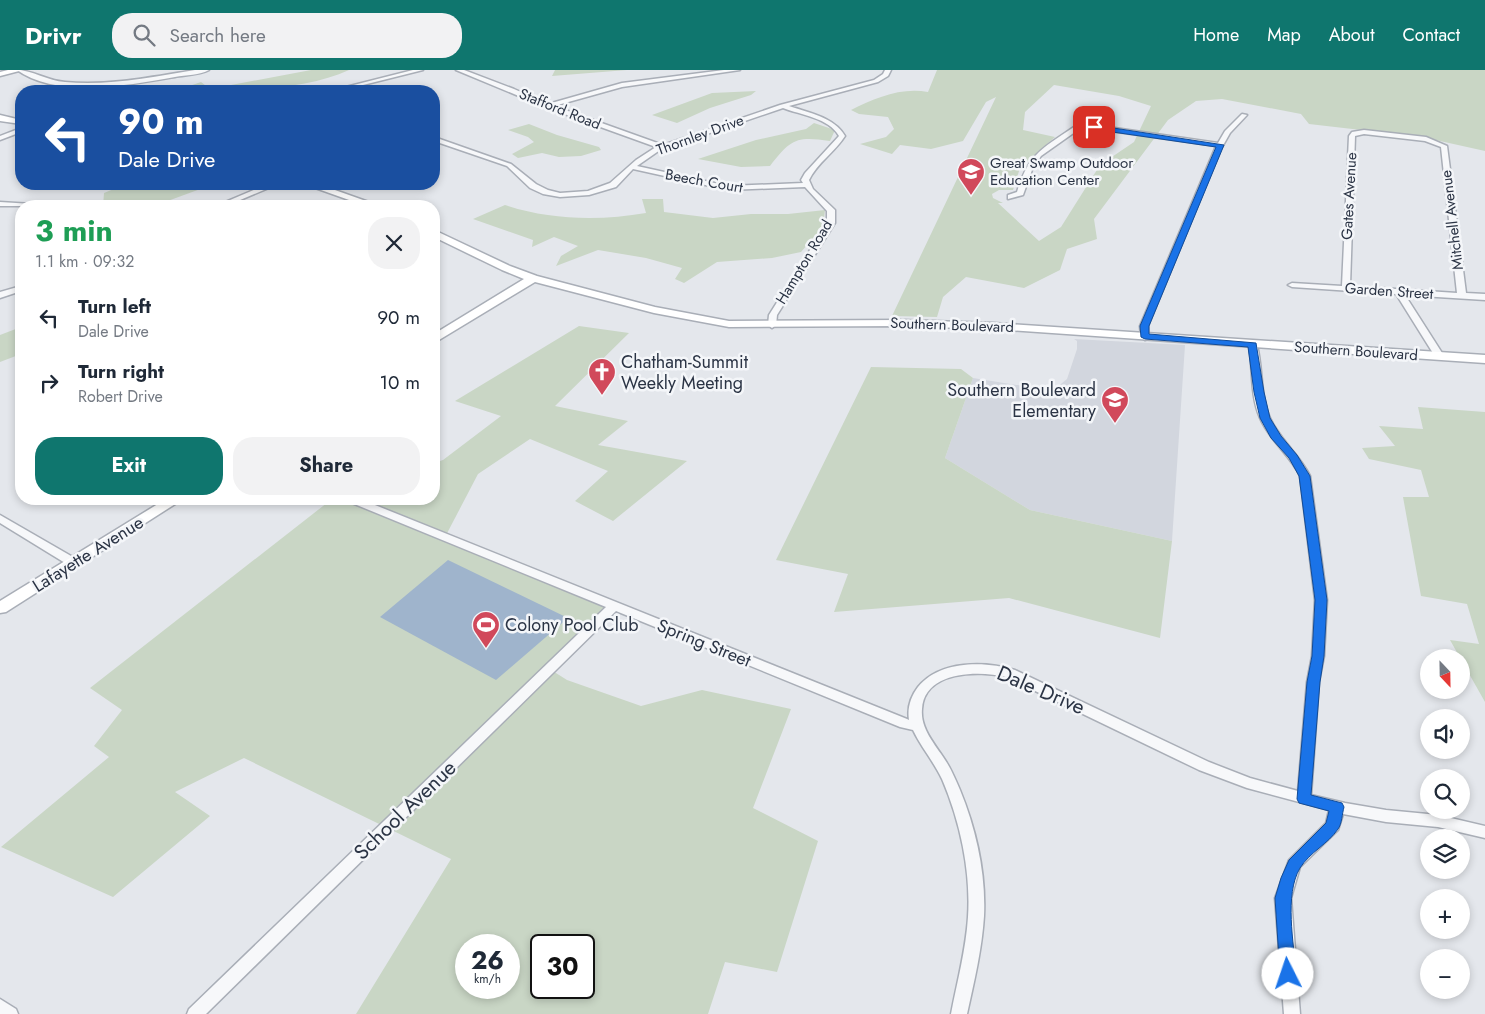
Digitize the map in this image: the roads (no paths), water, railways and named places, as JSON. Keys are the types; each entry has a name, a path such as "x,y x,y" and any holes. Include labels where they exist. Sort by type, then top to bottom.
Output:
{"main road":[{"path":"0,74 19,70"},
{"path":"0,118 15,121"},
{"path":"327,190 357,200"},
{"name":"Southern Boulevard","path":"440,236 506,268 533,278 688,318 729,324 951,324 1485,359"},
{"path":"440,335 533,278"},
{"name":"Lafayette Avenue","path":"0,608 166,505"}],"street":[{"path":"19,70 42,81 76,85 123,82 206,70"},
{"path":"358,85 420,70"},
{"name":"Stafford Road","path":"459,70 505,87 547,106 662,147"},
{"path":"547,106 622,85 737,70"},
{"path":"782,106 876,81 886,75 888,70"},
{"path":"782,106 830,123 842,133 840,140 826,157 806,176 806,185"},
{"name":"Thornley Drive","path":"440,141 509,165 533,186 553,194 580,195 599,191 617,183 632,167 650,153 662,147 782,106"},
{"path":"1011,197 1020,193 1027,169 1034,160 1046,149 1082,125 1094,113 1089,108"},
{"path":"1145,337 1144,326 1220,145 1228,132 1244,116"},
{"path":"1082,125 1220,145"},
{"path":"0,138 15,132"},
{"name":"Gates Avenue","path":"1346,288 1346,238 1352,134 1368,132 1426,139 1442,144"},
{"name":"Mitchell Avenue","path":"1442,144 1444,146 1462,296"},
{"name":"Beech Court","path":"632,167 728,188 749,189 806,185"},
{"name":"Hampton Road","path":"772,325 773,315 832,219 831,210 828,206 806,185"},
{"path":"235,200 259,190"},
{"path":"0,204 15,205"},
{"name":"Garden Street","path":"1292,285 1485,297"},
{"path":"0,295 15,290"},
{"path":"1399,292 1439,356"},
{"path":"1253,344 1259,392 1265,418 1276,438 1294,457 1304,476 1320,591 1318,656 1313,682 1304,799"},
{"name":"Spring Street","path":"366,505 905,724 919,726"},
{"path":"0,518 74,562"},
{"name":"School Avenue","path":"195,1014 614,606"},
{"name":"Dale Drive","path":"959,1014 977,916 973,868 964,820 957,800 943,767 927,743 919,726 915,706 926,686 947,673 967,668 996,670 1029,681 1204,766 1247,783 1337,807 1386,816 1438,821 1485,832"},
{"path":"1292,1014 1283,898 1294,864 1333,826 1337,807"},
{"path":"0,1007 10,1014"}],"water":[{"name":"Colony Pool Club","path":"448,560 568,618 496,680 380,617"}],"place":[{"name":"Great Swamp Outdoor Education Center","path":"971,196"},
{"name":"Chatham-Summit Weekly Meeting","path":"602,396"},
{"name":"Southern Boulevard Elementary","path":"1115,424"},
{"name":"Colony Pool Club","path":"486,649"}]}
